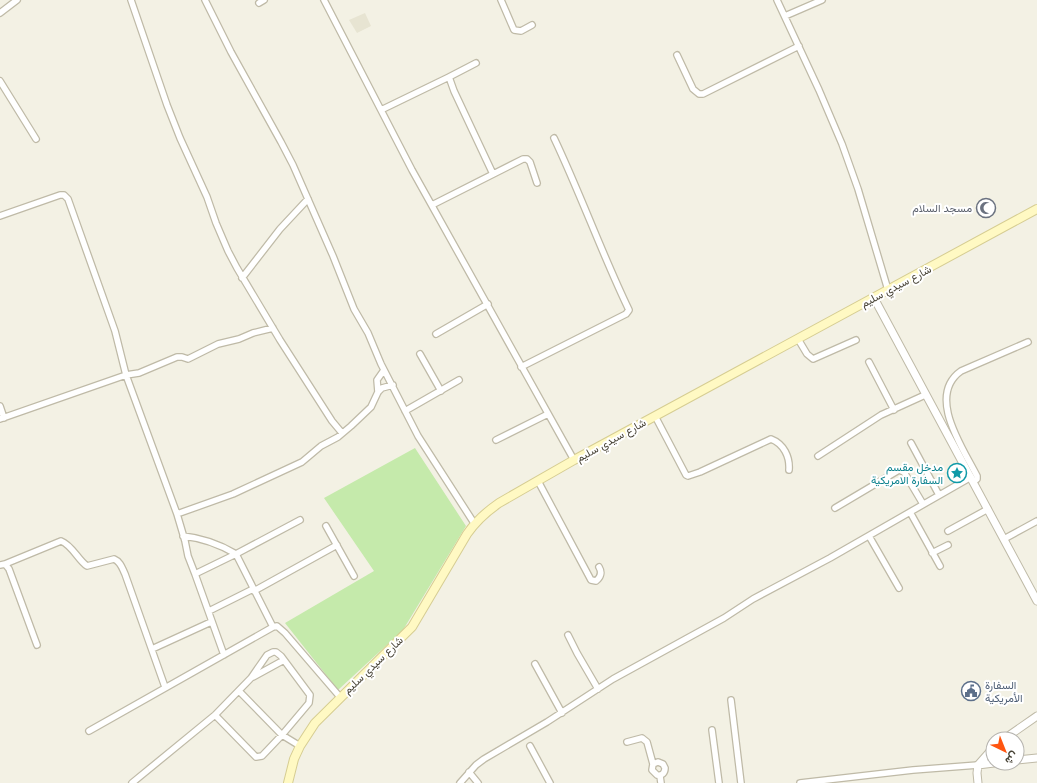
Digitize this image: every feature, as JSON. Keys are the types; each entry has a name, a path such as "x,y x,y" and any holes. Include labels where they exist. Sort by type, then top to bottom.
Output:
{"main road":[{"name":"شارع سيدي سليم","path":"288,783 294,759 300,746 315,723 412,627 474,524 488,510 574,460 1037,209"}],"street":[{"path":"0,13 17,0"},
{"path":"131,0 167,105 180,138 207,197 228,251 242,278 273,328 332,421 342,433"},
{"path":"205,0 231,52 281,142 334,256 354,309 368,333 384,370 405,411 418,436 474,524"},
{"path":"324,0 432,205 574,460"},
{"path":"501,0 514,30 521,31 532,25"},
{"path":"777,0 819,90 842,144 858,189 888,290"},
{"path":"785,16 822,0"},
{"path":"677,54 693,89 699,94 703,94 799,46"},
{"path":"381,110 476,63"},
{"path":"449,77 454,91 493,174"},
{"path":"0,81 36,139"},
{"path":"522,367 629,312 601,244 592,228 554,138"},
{"path":"432,205 523,158 530,162 537,183"},
{"path":"0,216 60,195 64,195 68,199 115,331 126,375 177,514 188,556 224,654"},
{"path":"242,278 280,229 308,199"},
{"path":"874,298 1037,601"},
{"path":"436,334 488,304"},
{"path":"0,406 2,419 126,375 139,374 177,357 188,359 218,344 273,328"},
{"path":"798,339 807,354 813,359 856,340"},
{"path":"460,783 476,765 484,759 598,689 724,618 753,599 830,558 923,504 977,479 977,476 955,435 946,407 947,388 954,377 961,371 1028,342"},
{"path":"420,354 441,391"},
{"path":"868,362 894,410"},
{"path":"177,514 233,494 302,462 321,446 351,426 371,407 378,392 377,380 384,370"},
{"path":"405,411 460,380"},
{"path":"378,392 387,386 393,385"},
{"path":"818,456 882,415 925,394"},
{"path":"496,440 548,414"},
{"path":"655,416 686,475 694,475 771,439 778,442 787,454 789,470"},
{"path":"911,442 940,495"},
{"path":"835,508 899,470 904,472 923,504"},
{"path":"538,481 588,575 593,581 596,581 601,575 601,570 599,567"},
{"path":"948,531 988,509"},
{"path":"910,512 940,566"},
{"path":"195,574 300,520"},
{"path":"1004,539 1037,521"},
{"path":"326,526 354,576"},
{"path":"183,536 208,540 236,554 273,627"},
{"path":"868,536 899,588"},
{"path":"37,645 11,572 2,564 61,541 88,566 114,559 121,565 165,687"},
{"path":"932,553 948,544"},
{"path":"209,611 253,590 337,545"},
{"path":"152,649 211,622"},
{"path":"90,731 165,687 277,626 340,697"},
{"path":"568,635 598,689"},
{"path":"132,783 215,715 251,678 267,655 273,652 276,652 284,660 310,695 309,703 262,756 256,757 215,715"},
{"path":"251,678 284,660"},
{"path":"535,664 562,712"},
{"path":"239,691 282,735 300,746"},
{"path":"731,700 741,783"},
{"path":"1015,731 1037,716"},
{"path":"712,730 719,783"},
{"path":"627,742 642,738 645,739 653,764 652,772 660,776"},
{"path":"530,746 550,783"},
{"path":"978,783 978,765 985,757"},
{"path":"1025,759 1037,758"},
{"path":"653,764 658,762 664,765 664,772 660,776"},
{"path":"800,783 913,770 985,764"},
{"path":"469,772 478,783"},
{"path":"660,776 661,783"}],"shaded area":[{"path":"365,13 371,26 357,33 349,20"}],"green space":[{"path":"415,448 466,526 403,630 338,690 285,623 374,571 324,498"}],"place":[{"name":"مسجد السلام","path":"986,208"},
{"name":"مدخل مقسم السفارة الامريكية","path":"957,473"},
{"name":"السفارة الأمريكية","path":"971,691"}]}
